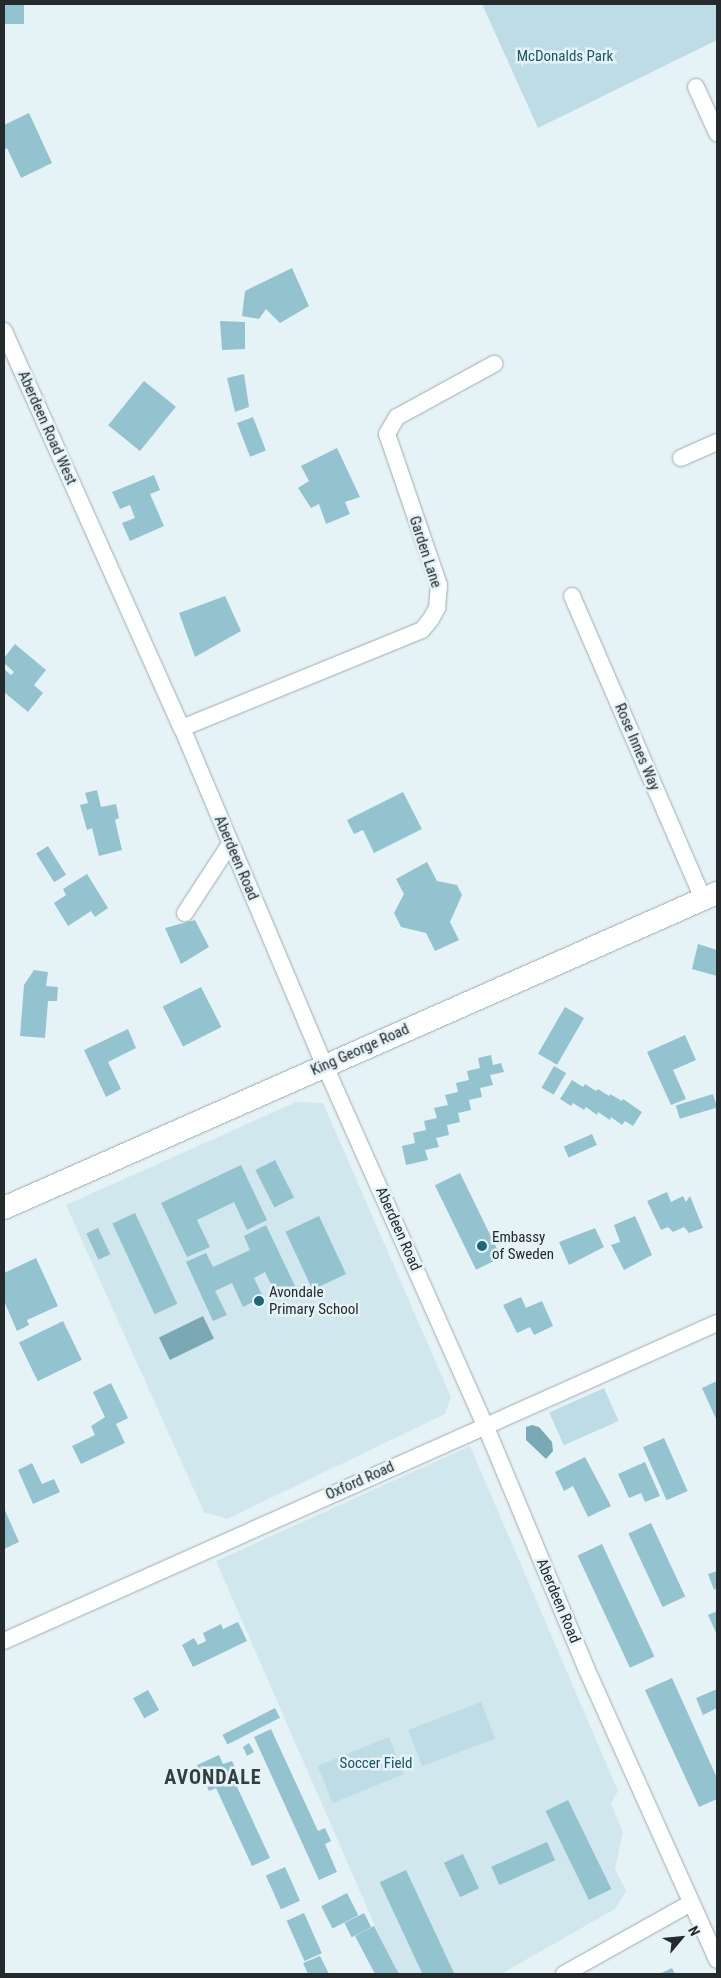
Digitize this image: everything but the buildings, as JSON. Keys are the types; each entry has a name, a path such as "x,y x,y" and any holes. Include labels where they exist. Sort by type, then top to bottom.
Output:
{"main road":[{"name":"King George Road","path":"4,1208 710,896"}],"street":[{"path":"696,87 717,133"},
{"name":"Aberdeen Road West","path":"4,331 78,498"},
{"name":"Garden Lane","path":"182,728 422,630 437,608 439,585 387,434 396,417 494,364"},
{"path":"681,458 717,442"},
{"name":"Aberdeen Road","path":"78,498 182,728 325,1066 485,1425 586,1668 717,1960"},
{"name":"Rose Innes Way","path":"572,596 710,896"},
{"path":"185,913 230,844"},
{"name":"Oxford Road","path":"4,1641 717,1323"},
{"path":"564,1974 691,1902"}],"shaded area":[{"name":"Avondale Primary School","path":"296,1102 323,1103 451,1397 445,1414 227,1519 204,1512 66,1205"},
{"path":"203,1316 214,1338 170,1360 159,1337"},
{"path":"532,1425 539,1427 552,1442 553,1451 546,1459 526,1440 526,1427"},
{"path":"470,1446 618,1791 611,1804 623,1832 615,1869 626,1891 615,1909 501,1974 396,1974 216,1561"}],"green space":[{"name":"McDonalds Park","path":"482,4 717,4 717,40 538,128"},
{"path":"604,1388 619,1421 564,1445 549,1412"},
{"name":"Soccer Field","path":"481,1702 495,1738 422,1766 408,1730"},
{"name":"Soccer Field","path":"389,1737 404,1774 333,1803 318,1766"}],"place":[{"name":"Embassy of Sweden","path":"482,1246"},
{"name":"Avondale Primary School","path":"259,1301"}],"district":[{"name":"AVONDALE","path":"213,1777"}]}
